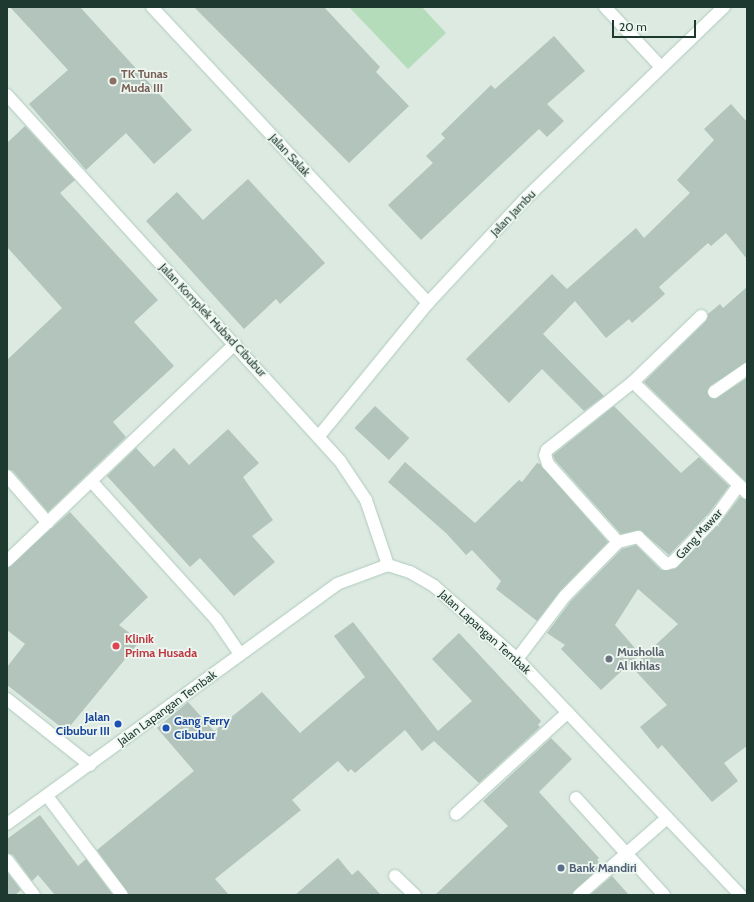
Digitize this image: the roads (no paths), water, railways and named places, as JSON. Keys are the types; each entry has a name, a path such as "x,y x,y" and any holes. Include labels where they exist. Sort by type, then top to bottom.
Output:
{"street":[{"name":"Jalan Salak","path":"152,7 428,303"},
{"path":"605,7 661,67"},
{"name":"Jalan Jambu","path":"319,436 428,303 525,199 724,7"},
{"name":"Jalan Komplek Hubad Cibubur","path":"7,95 319,436 366,500 388,565"},
{"path":"517,659 565,596 618,542 548,464 545,455 547,450 633,382 701,316"},
{"path":"7,561 92,482 235,344"},
{"path":"714,392 747,369"},
{"name":"Gang Mawar","path":"618,542 638,537 666,564 673,562 743,489 633,382"},
{"path":"7,476 48,523"},
{"path":"92,482 216,619 240,654"},
{"name":"Jalan Lapangan Tembak","path":"7,824 337,584 361,573 388,565 410,572 434,586 517,659 740,895"},
{"path":"7,699 90,765"},
{"path":"456,814 568,712"},
{"path":"47,796 122,895"},
{"path":"576,798 664,895"},
{"path":"579,895 667,818"},
{"path":"7,860 34,895"},
{"path":"395,876 415,895"}],"place":[{"name":"TK Tunas Muda III","path":"113,81"},
{"name":"Klinik Prima Husada","path":"116,646"},
{"name":"Musholla Al Ikhlas","path":"609,659"},
{"name":"Jalan Cibubur III","path":"118,724"},
{"name":"Gang Ferry Cibubur","path":"166,728"},
{"name":"Bank Mandiri","path":"561,868"}]}
